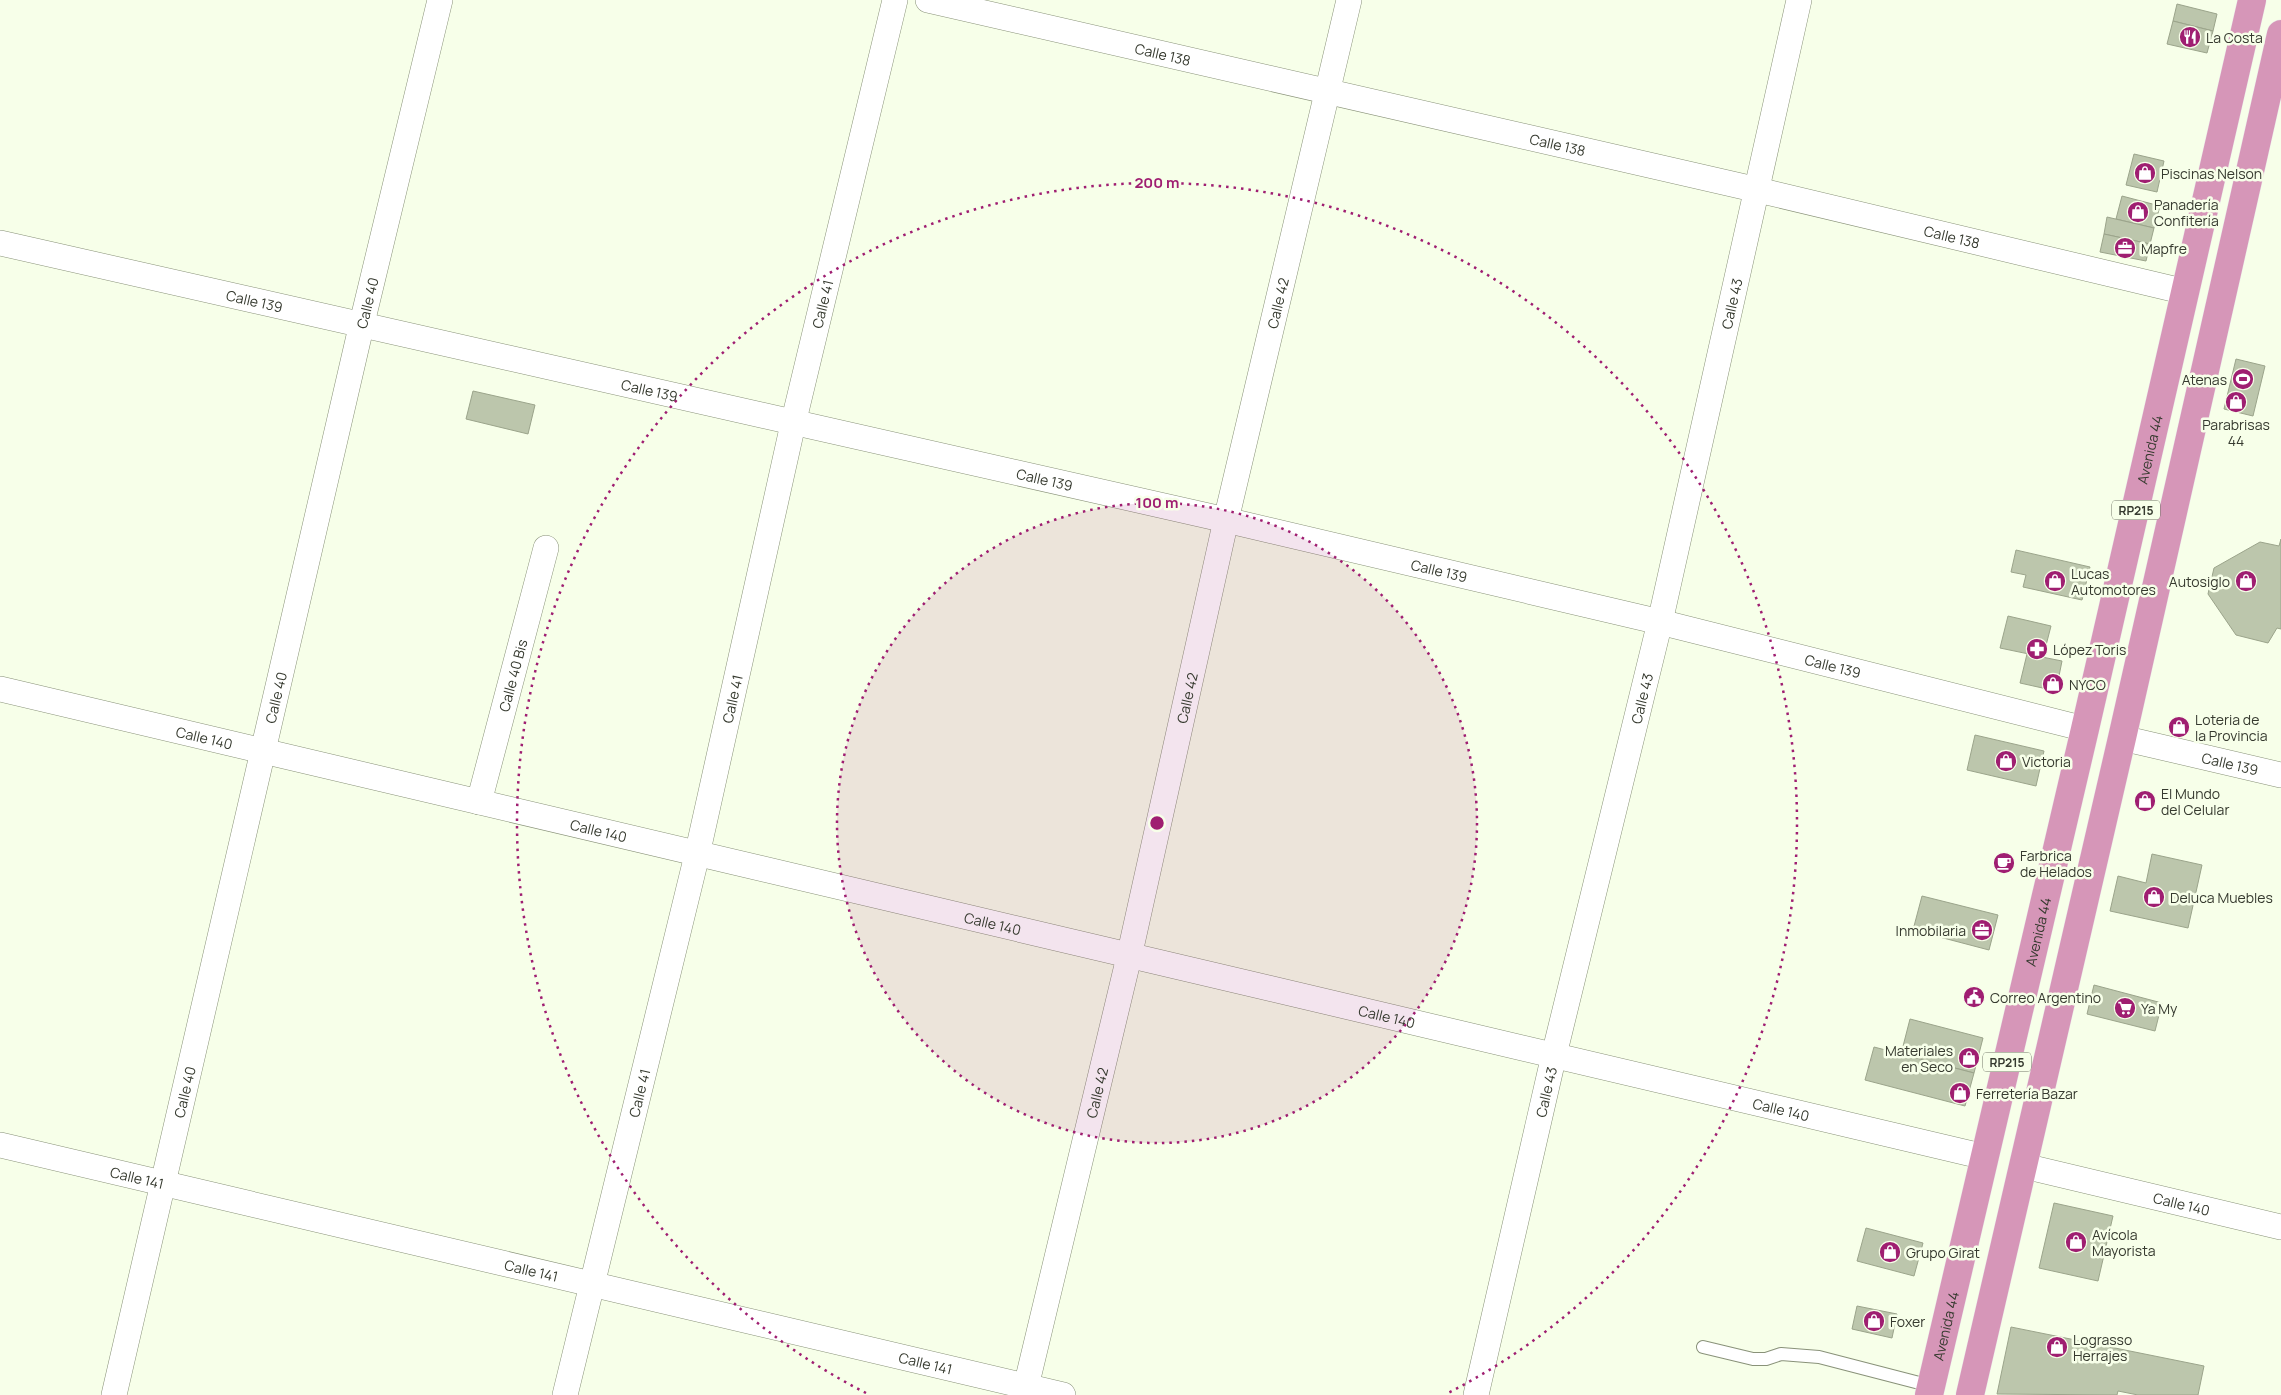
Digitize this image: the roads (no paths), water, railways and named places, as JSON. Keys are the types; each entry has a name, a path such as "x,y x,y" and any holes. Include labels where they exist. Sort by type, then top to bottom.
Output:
{"highway":[{"name":"Avenida 44","path":"1930,1391 2086,729 2252,0"},
{"name":"RP215","path":"1970,1395 2122,738 2281,34"}],"street":[{"name":"Calle 40","path":"114,1395 362,324 440,0"},
{"name":"Calle 41","path":"565,1395 697,855 793,424 895,0"},
{"name":"Calle 138","path":"928,0 1327,93 1758,190 2186,292"},
{"name":"Calle 42","path":"1025,1391 1129,957 1226,520 1349,0"},
{"name":"Calle 43","path":"1476,1395 1554,1055 1660,622 1799,0"},
{"name":"Calle 139","path":"0,242 793,424 1226,520 1660,622 2086,729"},
{"name":"Calle 40 Bis","path":"479,802 546,548"},
{"name":"Calle 140","path":"0,689 264,750 1129,957 1985,1157"},
{"name":"Calle 139","path":"2122,738 2281,775"},
{"name":"Calle 141","path":"0,1144 592,1283 1025,1391 1063,1395"},
{"name":"Calle 140","path":"2024,1166 2281,1228"}],"lane":[{"path":"1703,1347 1753,1359 1781,1354 1819,1357 1930,1391"}],"place":[{"name":"La Costa","path":"2190,37"},
{"name":"Piscinas Nelson","path":"2145,173"},
{"name":"Panadería Confitería","path":"2138,212"},
{"name":"Mapfre","path":"2125,248"},
{"name":"Atenas","path":"2243,379"},
{"name":"Parabrisas 44","path":"2236,402"},
{"name":"Lucas Automotores","path":"2055,581"},
{"name":"Autosiglo","path":"2246,581"},
{"name":"López Toris","path":"2037,649"},
{"name":"NYCO","path":"2053,684"},
{"name":"Loteria de la Provincia","path":"2179,727"},
{"name":"Victoria","path":"2006,761"},
{"name":"El Mundo del Celular","path":"2145,801"},
{"name":"Farbrica de Helados","path":"2004,863"},
{"name":"Deluca Muebles","path":"2154,897"},
{"name":"Inmobilaria","path":"1982,930"},
{"name":"Correo Argentino","path":"1974,997"},
{"name":"Ya My","path":"2125,1008"},
{"name":"Materiales en Seco","path":"1969,1058"},
{"name":"Ferretería Bazar","path":"1960,1093"},
{"name":"Avícola Mayorista","path":"2076,1242"},
{"name":"Grupo Girat","path":"1890,1252"},
{"name":"Foxer","path":"1874,1321"},
{"name":"Lograsso Herrajes","path":"2057,1347"}]}
